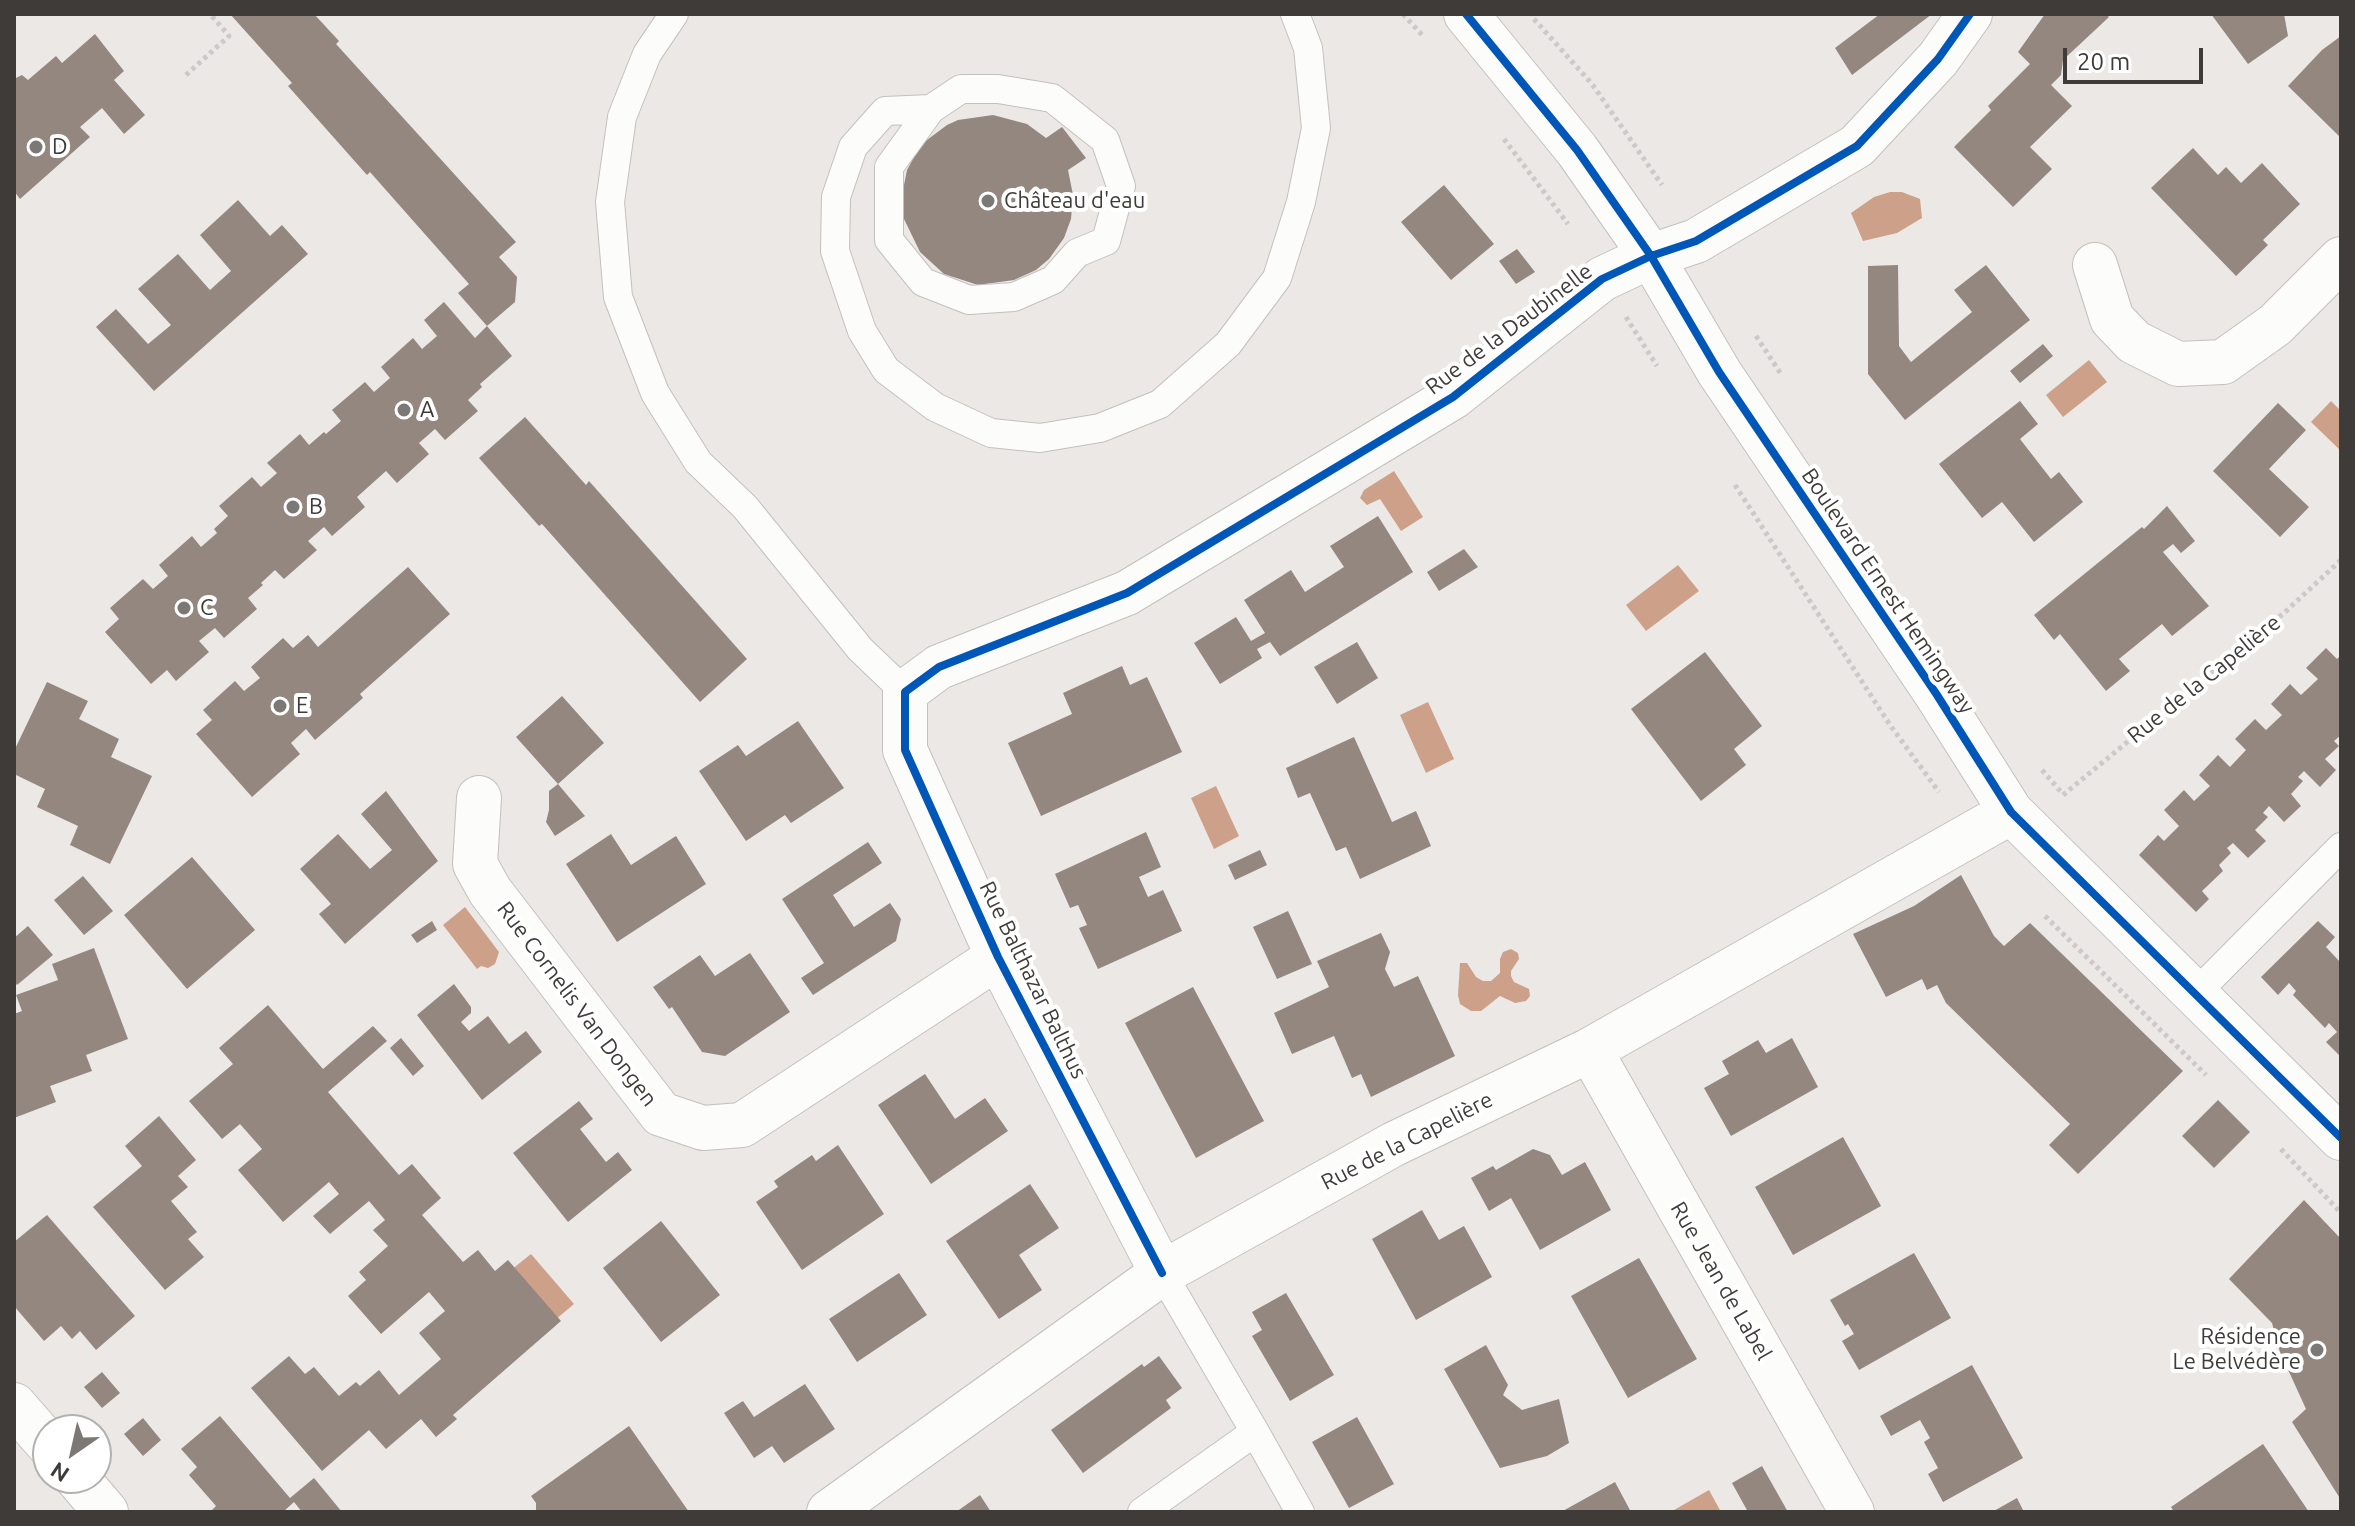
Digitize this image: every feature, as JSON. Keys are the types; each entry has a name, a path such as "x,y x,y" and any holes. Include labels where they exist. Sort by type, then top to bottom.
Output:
{"street":[{"name":"Boulevard Ernest Hemingway","path":"1466,14 1577,150 1651,256 1719,372 1937,695 2011,812 2341,1138"},
{"name":"Rue de la Daubinelle","path":"905,692 939,667 1127,593 1453,397 1602,279 1651,256 1696,241 1857,146 1938,59 1970,14"},
{"path":"2095,265 2112,319 2134,342 2178,364 2223,362 2275,325 2341,259"},
{"name":"Rue Balthazar Balthus","path":"905,692 905,750 998,957 1162,1273"},
{"name":"Rue Cornelis Van Dongen","path":"479,798 475,864 490,891 661,1114 703,1128 742,1125 998,957"},
{"name":"Rue de la Capelière","path":"829,1512 1162,1273 1394,1144 1590,1050 2011,812"},
{"name":"Rue Jean de Label","path":"1590,1050 1852,1512"},
{"path":"14,1405 32,1426"},
{"path":"91,1494 106,1512"}],"lane":[{"path":"674,14 647,54 622,117 610,202 618,297 655,393 698,462 745,507 860,649 905,692"},
{"path":"931,109 889,167 889,240 923,282 969,300 1014,297 1053,280 1077,253 1106,241 1121,186 1105,140 1052,98 998,89 961,89 931,109 885,111 853,147 836,197 835,251 862,331 886,370 935,407 991,433 1040,438 1100,428 1160,404 1228,344 1277,278 1301,202 1316,128 1308,48 1295,14"},
{"path":"2195,994 2341,847"},
{"path":"1162,1273 1300,1512"},
{"path":"1142,1512 1255,1432"}],"path":[{"path":"186,75 229,36 210,14"},
{"path":"1403,14 1424,37"},
{"path":"1530,14 1592,84 1654,173 1696,241"},
{"path":"1499,132 1572,230 1666,378"},
{"path":"1753,332 1787,384"},
{"path":"1730,477 1890,725 1939,792"},
{"path":"2039,765 2073,805"},
{"path":"2045,915 2215,1084"},
{"path":"2279,1147 2341,1213"}],"shaded area":[{"path":"1902,192 1920,199 1922,218 1897,233 1863,241 1851,213 1874,197"},
{"path":"2089,360 2107,382 2063,417 2046,395"},
{"path":"2331,401 2341,411 2341,451 2311,422"},
{"path":"1394,471 1423,517 1401,531 1380,499 1367,505 1360,498 1364,490"},
{"path":"1678,565 1699,591 1646,631 1626,605"},
{"path":"1428,702 1454,759 1426,773 1400,715"},
{"path":"1216,786 1239,836 1214,849 1191,798"},
{"path":"465,907 499,952 495,964 488,968 481,966 477,969 443,925"},
{"path":"1511,949 1518,953 1519,959 1511,976 1514,982 1529,989 1530,996 1526,1001 1515,1003 1500,996 1481,1011 1471,1011 1460,1004 1460,963 1467,963 1476,977 1491,981 1500,973 1503,952"},
{"path":"531,1254 574,1304 555,1320 511,1270"},
{"path":"1709,1490 1721,1512 1674,1510"}],"building":[{"path":"230,14 314,14 339,41 336,44 516,242 499,257 517,277 515,302 487,326 458,293 469,284 370,172 367,175 288,86 292,83"},
{"path":"1880,14 1932,14 1852,75 1835,48"},
{"path":"2045,14 2106,14 2109,17 2063,60 2061,75 2051,85 2072,106 2030,147 2052,169 2013,207 1954,147 1991,110 1988,106 2030,64 2018,52"},
{"path":"2211,14 2284,14 2288,36 2248,64"},
{"path":"95,34 124,71 114,80 145,115 124,134 102,108 80,127 90,137 20,199 14,191 14,79 22,75 28,80 56,56 62,63"},
{"path":"2341,36 2341,138 2288,86 2322,50"},
{"name":"Château d'eau","path":"993,115 1027,124 1046,138 1062,127 1086,158 1068,170 1073,195 1071,219 1064,238 1049,259 1036,270 1014,280 978,285 944,274 920,252 904,219 902,195 907,170 927,140 958,120"},
{"path":"2193,148 2218,175 2226,167 2241,183 2262,163 2300,204 2263,240 2268,245 2236,276 2151,188"},
{"path":"1444,185 1494,244 1451,280 1401,222"},
{"path":"238,200 270,236 282,225 308,254 154,391 96,327 116,309 148,344 171,325 138,289 178,254 210,290 231,271 200,235"},
{"path":"1517,249 1535,272 1516,284 1499,261"},
{"path":"1898,265 1899,346 1911,362 1972,312 1954,290 1986,265 2030,320 1905,420 1868,374 1868,266"},
{"path":"444,302 475,338 487,326 512,356 480,384 482,387 468,400 478,411 445,440 435,429 419,443 429,454 397,483 386,471 357,497 365,507 332,536 324,527 308,541 317,550 284,579 275,570 261,583 263,585 248,598 257,609 224,638 215,628 199,641 209,652 176,681 167,670 151,684 105,632 119,619 110,608 143,579 153,589 168,576 159,565 192,536 201,547 217,533 214,529 228,516 219,506 252,477 261,487 277,473 267,463 300,434 309,445 324,432 326,434 341,421 332,410 365,382 374,392 390,378 381,367 413,338 422,349 437,336 424,320"},
{"path":"2043,344 2053,356 2020,383 2010,371"},
{"path":"2020,401 2038,424 2020,439 2051,479 2059,472 2083,502 2034,542 2002,502 1982,518 1939,464"},
{"path":"2278,403 2306,430 2269,469 2309,507 2280,537 2213,471"},
{"path":"525,417 586,485 589,481 747,659 700,702 479,458"},
{"path":"2167,506 2195,541 2181,553 2173,544 2163,552 2209,606 2172,636 2162,624 2119,659 2130,671 2106,691 2060,634 2054,640 2034,615 2142,527 2144,529"},
{"path":"1378,516 1413,572 1280,656 1270,642 1257,649 1262,658 1220,684 1194,643 1236,617 1251,641 1265,633 1244,600 1291,570 1305,592 1344,567 1330,546"},
{"path":"1464,549 1478,567 1439,591 1427,572"},
{"path":"408,567 450,614 360,694 363,698 315,740 306,729 291,743 300,754 252,797 196,734 212,720 203,710 235,681 244,691 260,678 251,667 283,638 293,648 308,635 318,647"},
{"path":"1357,642 1378,678 1337,704 1314,667"},
{"path":"2326,648 2337,659 2341,655 2341,735 2334,741 2339,746 2325,759 2336,770 2320,787 2304,771 2298,777 2303,781 2291,794 2301,806 2284,822 2269,806 2263,813 2268,817 2255,830 2266,841 2248,858 2233,843 2227,848 2231,853 2219,865 2223,871 2202,891 2209,899 2196,912 2139,855 2158,835 2164,841 2179,826 2164,810 2184,790 2194,801 2210,786 2199,775 2218,755 2230,767 2246,750 2235,739 2255,719 2266,730 2282,715 2271,704 2290,684 2301,695 2318,679 2306,668"},
{"path":"1705,652 1762,726 1734,749 1746,765 1701,801 1631,709"},
{"path":"1122,666 1130,685 1147,677 1182,752 1041,816 1008,743 1072,714 1063,693"},
{"path":"47,682 88,701 79,719 119,739 111,757 152,776 110,864 70,845 78,826 37,807 45,789 14,774 14,751"},
{"path":"562,696 604,743 558,784 516,737"},
{"path":"798,721 844,788 791,823 785,815 746,841 699,771 738,745 746,756"},
{"path":"1354,737 1392,822 1416,811 1431,846 1360,879 1346,847 1336,851 1310,793 1298,798 1286,768"},
{"path":"558,784 585,816 555,836 546,822 549,791"},
{"path":"386,791 438,861 345,944 319,914 331,904 300,869 338,834 370,869 392,850 361,814"},
{"path":"1146,832 1161,867 1139,877 1148,897 1163,890 1182,931 1098,969 1079,928 1087,925 1078,905 1070,908 1055,874"},
{"path":"611,834 631,865 676,836 706,884 617,942 566,864"},
{"path":"868,842 882,863 833,895 854,927 890,903 901,919 896,941 813,995 801,978 824,963 782,899"},
{"path":"1260,850 1267,865 1235,880 1228,865"},
{"path":"192,857 255,930 187,989 124,915"},
{"path":"1961,875 1994,936 2004,946 2030,923 2183,1071 2078,1174 2049,1145 2070,1124 1946,1003 1937,985 1927,990 1922,979 1886,997 1853,934 1914,906"},
{"path":"83,876 113,911 84,935 54,900"},
{"path":"1288,911 1312,964 1277,979 1253,927"},
{"path":"432,921 437,930 417,943 411,935"},
{"path":"2318,921 2335,937 2326,947 2341,963 2341,1057 2326,1042 2337,1032 2329,1023 2325,1028 2293,995 2296,991 2289,983 2278,995 2261,977"},
{"path":"28,926 53,955 17,985 14,981 14,938"},
{"path":"1381,933 1390,952 1385,969 1394,987 1418,976 1455,1056 1371,1097 1361,1074 1352,1078 1334,1036 1292,1054 1274,1013 1329,987 1317,961"},
{"path":"94,948 128,1039 86,1055 92,1071 50,1086 56,1102 14,1118 14,1014 22,1011 16,995 58,980 52,964"},
{"path":"750,953 790,1012 725,1056 702,1052 672,1007 669,1009 653,987 700,955 715,976"},
{"path":"454,984 471,1007 471,1013 461,1022 469,1031 488,1016 509,1044 526,1031 542,1052 482,1100 417,1015"},
{"path":"1193,987 1264,1121 1196,1158 1125,1023"},
{"path":"268,1005 323,1069 373,1026 387,1041 328,1092 399,1175 412,1164 441,1198 422,1215 463,1262 478,1250 495,1271 508,1260 561,1321 453,1415 457,1419 436,1437 421,1419 386,1449 369,1430 322,1471 251,1388 289,1356 305,1374 314,1367 339,1396 356,1382 360,1386 379,1370 399,1395 441,1359 419,1333 445,1311 429,1292 381,1334 348,1296 366,1280 359,1272 388,1246 373,1230 385,1220 369,1201 330,1234 313,1216 339,1194 329,1182 283,1222 238,1170 262,1149 240,1124 222,1139 189,1101 233,1064 219,1048"},
{"path":"401,1038 424,1066 413,1076 390,1048"},
{"path":"1792,1038 1818,1087 1731,1136 1704,1088 1729,1074 1722,1061 1758,1040 1766,1053"},
{"path":"925,1074 955,1119 985,1098 1008,1131 931,1184 878,1105"},
{"path":"2218,1100 2250,1132 2214,1168 2182,1136"},
{"path":"579,1101 593,1119 580,1129 606,1162 618,1152 632,1170 568,1222 513,1153"},
{"path":"159,1116 196,1160 178,1176 188,1187 171,1201 197,1232 188,1239 204,1257 165,1290 93,1207 142,1166 125,1146"},
{"path":"1843,1137 1881,1206 1793,1255 1755,1187"},
{"path":"838,1145 884,1214 802,1270 756,1202 778,1187 774,1181 812,1155 816,1161"},
{"path":"1533,1149 1550,1155 1562,1175 1585,1162 1611,1210 1540,1250 1511,1198 1489,1211 1471,1178 1493,1166 1496,1170"},
{"path":"1030,1184 1059,1228 1019,1255 1042,1290 999,1319 946,1241"},
{"name":"Résidence Le Belvédère","path":"2304,1200 2341,1239 2341,1500 2292,1422 2306,1409 2280,1352 2272,1323 2229,1279"},
{"path":"1422,1210 1439,1240 1464,1226 1492,1277 1416,1320 1372,1239"},
{"path":"47,1215 135,1316 96,1350 80,1331 72,1339 61,1326 44,1341 14,1306 14,1242"},
{"path":"661,1221 720,1295 661,1342 603,1268"},
{"path":"1914,1253 1951,1318 1859,1370 1842,1341 1854,1334 1848,1324 1845,1326 1830,1300"},
{"path":"1639,1258 1697,1359 1628,1398 1571,1296"},
{"path":"899,1273 927,1315 857,1362 829,1319"},
{"path":"1286,1293 1334,1375 1290,1401 1252,1336 1262,1330 1252,1312"},
{"path":"1486,1345 1508,1385 1503,1395 1522,1410 1559,1399 1569,1443 1547,1456 1500,1468 1444,1369"},
{"path":"1159,1356 1182,1388 1166,1400 1171,1408 1083,1473 1051,1430 1142,1364 1144,1367"},
{"path":"1972,1365 2023,1458 1943,1502 1928,1474 1938,1468 1924,1442 1930,1438 1920,1420 1891,1436 1880,1416"},
{"path":"102,1372 120,1393 102,1408 84,1387"},
{"path":"805,1384 835,1429 784,1463 772,1446 754,1458 724,1413 743,1401 754,1417"},
{"path":"220,1416 290,1498 314,1478 342,1512 302,1512 294,1502 283,1512 210,1512 216,1506 189,1475 197,1467 181,1449"},
{"path":"1357,1417 1394,1484 1349,1508 1312,1442"},
{"path":"143,1418 161,1440 143,1456 124,1434"},
{"path":"629,1426 689,1512 536,1512 536,1503 531,1496"},
{"path":"2263,1444 2309,1512 2174,1512 2171,1507"},
{"path":"1762,1466 1788,1512 1748,1512 1732,1483"},
{"path":"1615,1482 1631,1512 1561,1512"},
{"path":"980,1495 991,1512 956,1512"},
{"path":"2017,1498 2024,1512 1992,1512"}],"cycle path":[{"path":"1466,14 1577,150 1651,256 1719,372 1937,695 2011,812 2341,1138"},
{"path":"1162,1273 998,957 905,750 905,692 939,667 1127,593 1453,397 1602,279 1651,256 1696,241 1857,146 1938,59 1970,14"}],"place":[{"name":"D","path":"36,147"},
{"name":"Château d'eau","path":"988,201"},
{"name":"A","path":"404,410"},
{"name":"B","path":"293,507"},
{"name":"C","path":"184,608"},
{"name":"E","path":"280,706"},
{"name":"Résidence Le Belvédère","path":"2317,1350"}]}
